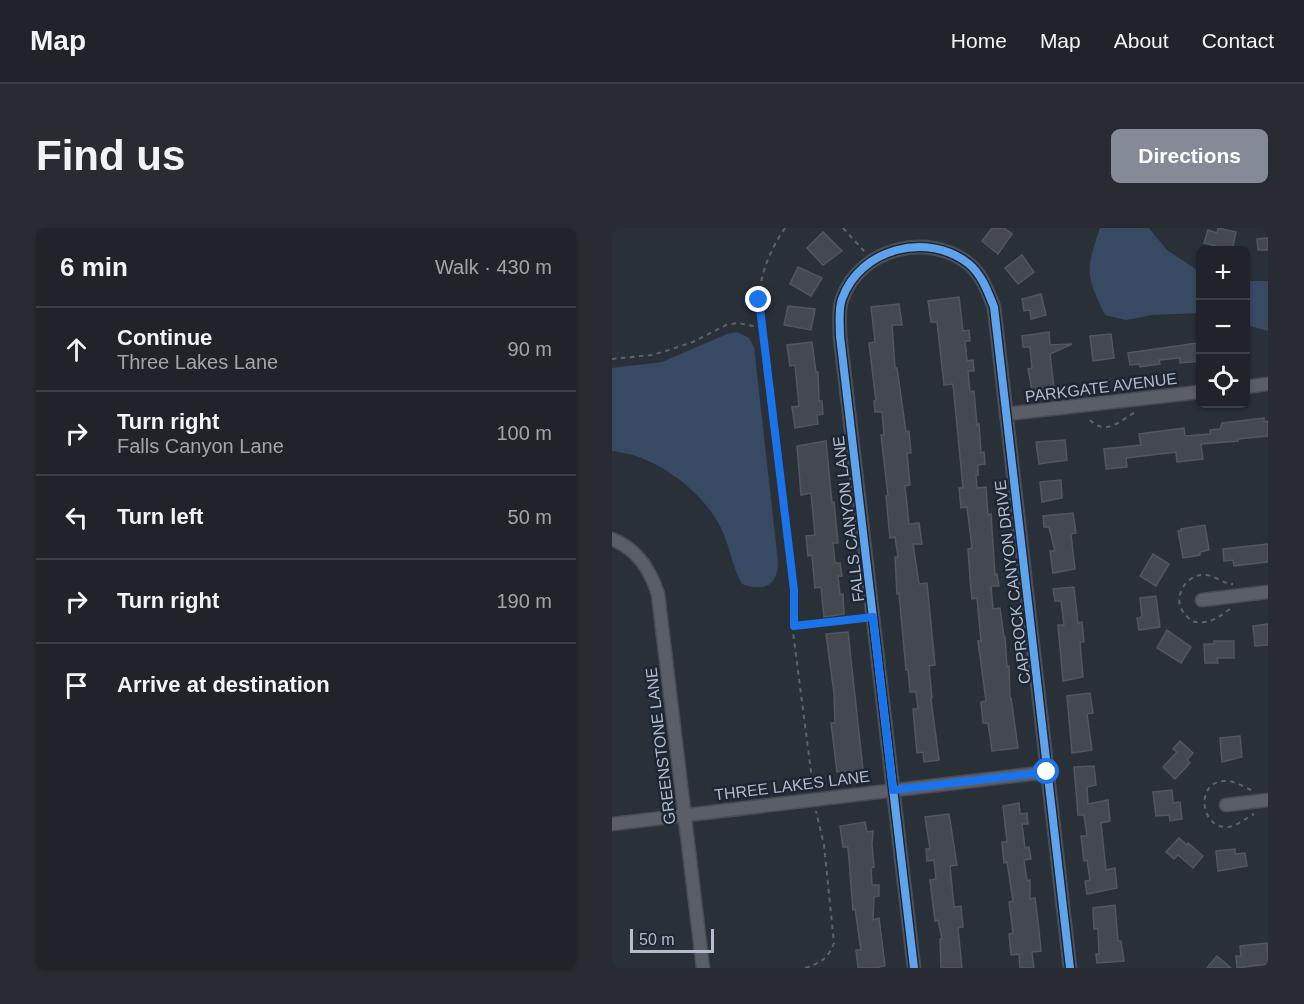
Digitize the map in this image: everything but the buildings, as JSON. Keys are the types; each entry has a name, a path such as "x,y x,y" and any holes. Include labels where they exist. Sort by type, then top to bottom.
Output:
{"street":[{"name":"FALLS CANYON LANE","path":"909,246 897,249 873,261 863,267 852,280 842,299 840,336 914,968"},
{"name":"CAPROCK CANYON DRIVE","path":"909,246 941,249 956,255 970,265 985,283 994,307 1070,968"},
{"path":"1250,386 1268,384"},
{"name":"PARKGATE AVENUE","path":"1006,414 1196,392"},
{"name":"GREENSTONE LANE","path":"612,539 623,543 642,561 650,571 658,594 703,968"},
{"path":"1202,600 1268,592"},
{"name":"THREE LAKES LANE","path":"612,824 1047,772"},
{"path":"1226,805 1268,800"}],"path":[{"path":"785,228 769,258 760,284 759,300 794,590 794,626 814,799 824,844 834,943 823,962 805,968"},
{"path":"843,228 873,261"},
{"path":"612,359 652,355 669,350 693,342 726,325 738,324 763,328"},
{"path":"1097,384 1113,380 1126,389"},
{"path":"1090,420 1101,426 1114,426 1122,423 1135,412 1146,410"},
{"path":"794,626 873,617"}],"water":[{"path":"1100,228 1149,228 1167,250 1196,269 1196,313 1152,315 1126,320 1105,315 1091,281 1092,253"},
{"path":"1250,281 1268,281 1268,331 1250,326"},
{"path":"737,332 749,338 754,347 778,562 772,582 763,587 742,584 721,528 713,514 690,488 676,477 644,459 612,451 612,368 662,362 727,334"}],"cycle path":[{"path":"914,968 840,336 840,308 851,282 864,267 879,257 897,250 916,247 934,248 953,254 969,264 981,278 994,307 1070,968"}],"route":[{"path":"759,300 796,604 794,626 873,617 893,790 1047,772"}]}
